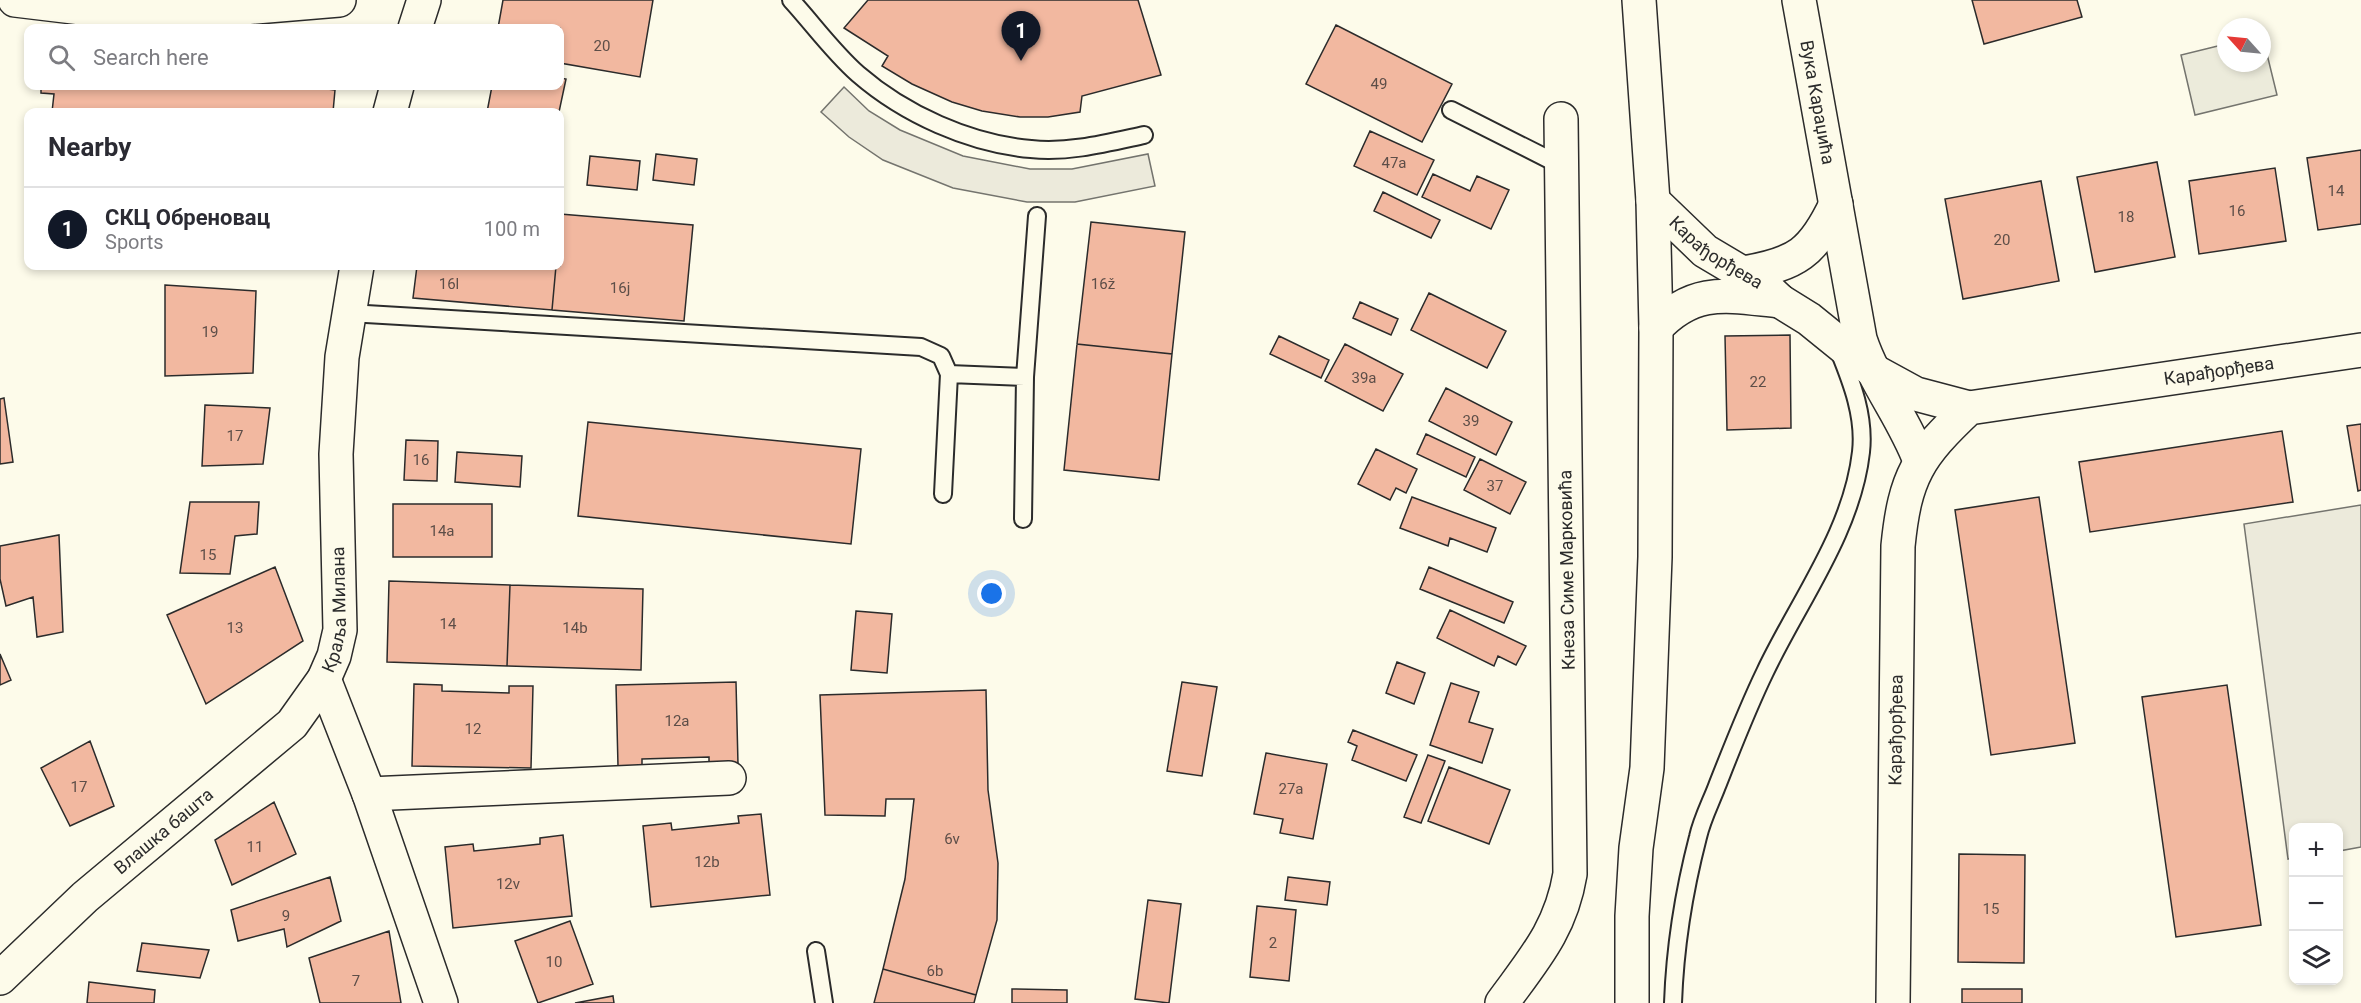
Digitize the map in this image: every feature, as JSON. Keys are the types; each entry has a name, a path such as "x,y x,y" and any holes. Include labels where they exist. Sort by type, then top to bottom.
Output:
{"street":[{"path":"15,0 90,9 209,11 339,0"},
{"path":"416,24 424,0"},
{"path":"1632,1003 1632,916 1636,848 1647,768 1652,667 1656,328 1653,201 1639,0"},
{"name":"Вука Караџића","path":"1799,0 1860,339 1872,370"},
{"path":"391,108 397,90"},
{"name":"Кнеза Симе Марковића","path":"1502,1003 1545,944 1561,913 1570,874 1561,119"},
{"name":"Карађорђева","path":"1653,201 1698,245 1764,285 1780,302 1809,319 1872,370 1916,394 1969,408 2361,350"},
{"path":"1743,273 1774,267 1803,254 1824,229 1836,204"},
{"name":"Краља Милана","path":"356,270 342,357 336,454 340,630 334,656 324,680 369,794 441,1003"},
{"name":"Карађорђева","path":"1656,328 1673,311 1694,300 1734,297 1780,302"},
{"name":"Карађорђева","path":"1872,370 1902,419 1920,461"},
{"name":"Карађорђева","path":"1893,1003 1898,546 1905,495 1920,461 1938,437 1969,408"},
{"name":"Влашка башта","path":"0,978 85,897 292,724 324,680"},
{"path":"369,794 729,778"}],"lane":[{"path":"791,0 857,74 911,110 966,134 998,144 1032,149 1071,149 1143,135"},
{"path":"1451,110 1562,166"},
{"path":"1023,519 1025,376 1037,216"},
{"path":"349,313 921,347 941,356 949,374 943,494"},
{"path":"1673,1003 1674,970 1683,907 1698,835 1765,672 1838,531 1858,471 1862,451 1862,427 1858,404 1834,340"},
{"path":"949,374 1025,376"},
{"path":"816,951 824,1003"}],"shaded area":[{"path":"2217,46 2217,72 2271,70 2277,95 2195,115 2181,55"},
{"path":"844,87 869,111 900,130 963,156 1030,169 1072,169 1148,154 1155,186 1075,202 1027,202 953,188 883,160 849,137 821,112"},
{"path":"2361,505 2361,847 2343,850 2343,823 2289,823 2288,859 2244,524"}],"building":[{"path":"503,0 653,0 640,77 564,64 564,24 499,24"},
{"path":"868,0 1138,0 1161,75 1082,96 1080,112 1048,117 1020,117 982,111 952,102 912,84 882,66 888,56 844,28"},
{"path":"1972,0 2077,0 2082,17 1984,44"},
{"path":"1336,25 1452,84 1422,142 1306,84"},
{"path":"41,90 335,90 333,108 52,108 54,94 41,93"},
{"path":"491,90 564,90 560,108 488,108"},
{"path":"1370,131 1434,160 1417,195 1354,166"},
{"path":"2361,150 2361,224 2318,230 2307,158"},
{"path":"656,154 697,159 694,185 653,180"},
{"path":"590,156 640,161 637,190 587,185"},
{"path":"2157,162 2175,257 2095,272 2077,177"},
{"path":"2275,168 2286,241 2199,254 2189,181"},
{"path":"1433,174 1470,191 1477,176 1509,190 1491,229 1422,197"},
{"path":"2041,181 2059,281 1963,299 1945,199"},
{"path":"1383,192 1440,220 1431,238 1374,211"},
{"path":"564,214 693,225 684,321 552,310 556,270 564,270"},
{"path":"1091,222 1185,232 1172,354 1077,344"},
{"path":"416,270 556,270 552,310 413,298"},
{"path":"165,285 256,291 253,373 165,376"},
{"path":"1429,293 1506,331 1487,368 1411,330"},
{"path":"1360,302 1398,319 1391,335 1353,318"},
{"path":"1790,335 1791,428 1727,430 1725,336"},
{"path":"1279,336 1329,360 1321,378 1270,354"},
{"path":"1077,344 1172,354 1159,480 1064,470"},
{"path":"1345,344 1403,374 1383,411 1325,381"},
{"path":"1446,388 1512,422 1496,455 1429,421"},
{"path":"4,398 13,462 0,464 0,399"},
{"path":"205,405 270,408 263,464 202,466"},
{"path":"588,422 861,449 851,544 578,516"},
{"path":"2361,424 2361,490 2358,491 2347,426"},
{"path":"2282,431 2293,502 2090,532 2079,462"},
{"path":"1426,434 1475,457 1466,477 1417,454"},
{"path":"406,440 438,441 437,481 404,480"},
{"path":"1376,449 1417,469 1406,493 1396,488 1390,500 1358,484"},
{"path":"457,452 522,456 520,487 455,482"},
{"path":"1480,459 1526,482 1510,514 1464,490"},
{"path":"1412,497 1496,528 1487,552 1450,538 1448,546 1400,528"},
{"path":"2039,497 2075,743 1991,755 1955,510"},
{"path":"190,502 259,502 257,534 235,536 230,574 180,573"},
{"path":"393,504 492,504 492,557 393,557"},
{"path":"59,535 63,632 37,637 33,597 6,606 0,579 0,546"},
{"path":"275,567 303,641 206,704 167,615"},
{"path":"1429,567 1513,602 1504,623 1420,589"},
{"path":"389,581 510,585 507,666 387,662"},
{"path":"510,585 643,589 641,670 507,666"},
{"path":"1450,610 1526,646 1516,665 1498,656 1494,666 1437,638"},
{"path":"856,611 892,614 887,673 851,670"},
{"path":"0,654 11,680 0,685"},
{"path":"1397,662 1425,673 1414,704 1386,693"},
{"path":"736,682 738,764 709,764 709,757 642,759 642,766 618,766 616,685"},
{"path":"1182,682 1217,687 1202,776 1167,771"},
{"path":"1451,683 1479,692 1469,722 1493,729 1482,763 1430,745"},
{"path":"414,684 442,685 442,691 509,693 509,686 533,686 531,768 412,766"},
{"path":"2227,685 2261,925 2176,937 2142,697"},
{"path":"986,690 988,790 998,863 997,920 976,995 883,969 905,879 914,799 886,799 885,816 825,815 820,695"},
{"path":"1353,730 1417,755 1406,781 1352,760 1357,746 1348,742"},
{"path":"90,741 114,806 70,826 41,768"},
{"path":"1266,753 1327,764 1313,839 1280,833 1283,819 1254,814"},
{"path":"1428,755 1445,761 1421,823 1404,817"},
{"path":"1449,767 1510,790 1489,844 1428,821"},
{"path":"274,802 296,854 232,885 215,840"},
{"path":"761,814 770,895 651,907 643,826 671,823 672,830 739,823 738,816"},
{"path":"563,835 572,916 453,928 445,847 473,844 474,851 540,844 540,838"},
{"path":"1959,854 2025,855 2024,963 1958,962"},
{"path":"330,877 341,921 287,947 284,929 238,941 231,910"},
{"path":"1288,877 1330,882 1327,905 1285,900"},
{"path":"1148,900 1181,904 1169,1003 1135,999"},
{"path":"1257,906 1296,910 1289,981 1250,977"},
{"path":"570,921 593,984 538,1003 515,941"},
{"path":"389,931 401,1003 320,1003 309,958"},
{"path":"142,943 209,950 200,978 137,971"},
{"path":"883,969 976,995 974,1003 874,1003"},
{"path":"89,982 155,990 154,1003 87,1003"},
{"path":"1012,989 1067,990 1067,1003 1012,1003"},
{"path":"1962,989 2022,989 2022,1003 1962,1003"},
{"path":"613,996 614,1003 575,1003"}],"place":[{"name":"СКЦ Обреновац","path":"1021,61"}]}
